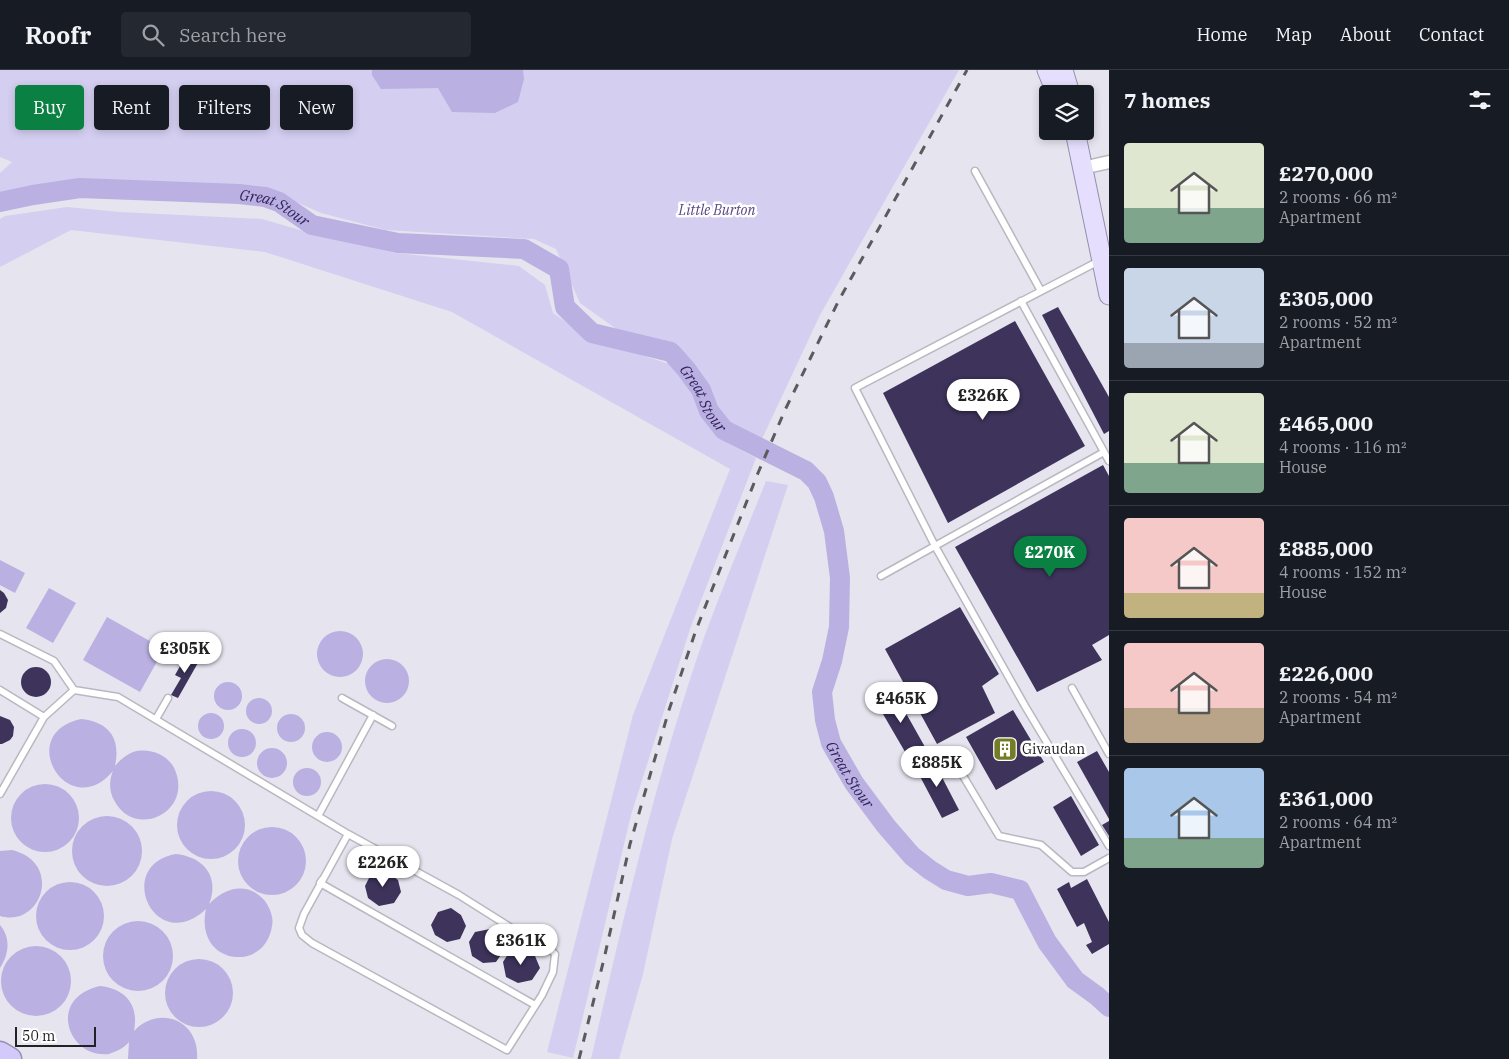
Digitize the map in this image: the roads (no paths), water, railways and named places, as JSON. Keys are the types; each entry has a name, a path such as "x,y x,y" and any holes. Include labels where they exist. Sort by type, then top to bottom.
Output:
{"highway":[{"path":"0,1054 10,1059"}],"main road":[{"path":"1047,70 1053,85"},
{"path":"1063,70 1067,85"},
{"path":"1076,140 1109,295"}],"street":[{"path":"1082,168 1109,162"}],"lane":[{"path":"975,171 1040,291"},
{"path":"1102,260 855,388 935,546 1025,706 1109,846"},
{"path":"1021,301 1109,460"},
{"path":"881,576 1104,452"},
{"path":"0,634 54,661 74,690 118,697 348,834 459,895 513,929 549,948 555,954 553,972 536,1005 507,1050 312,943 302,935 299,928 304,914 348,834"},
{"path":"1072,688 1109,754"},
{"path":"0,690 44,717"},
{"path":"0,794 44,717 74,690"},
{"path":"156,719 168,698"},
{"path":"342,698 392,726"},
{"path":"318,816 373,716"},
{"path":"950,754 999,836 1041,845 1072,872 1084,872 1109,858"},
{"path":"320,882 536,1005"}],"waterway":[{"name":"Great Stour","path":"0,202 80,188 239,194 265,197 279,202 312,225 398,243 524,249 559,269 565,307 592,333 671,352 701,390 709,411 724,430 806,471 817,482 824,497 834,531 840,578 839,627 832,661 822,692 825,720 831,743 854,783 886,826 912,856 946,880 968,886 991,883 1020,890 1047,942 1075,980 1109,1007"}],"railway":[{"path":"579,1059 630,844 669,710 696,630 785,410 839,300 967,70"}],"place":[{"name":"Givaudan","path":"1005,749"}],"park label":[{"name":"Little Burton","path":"717,210"}]}
